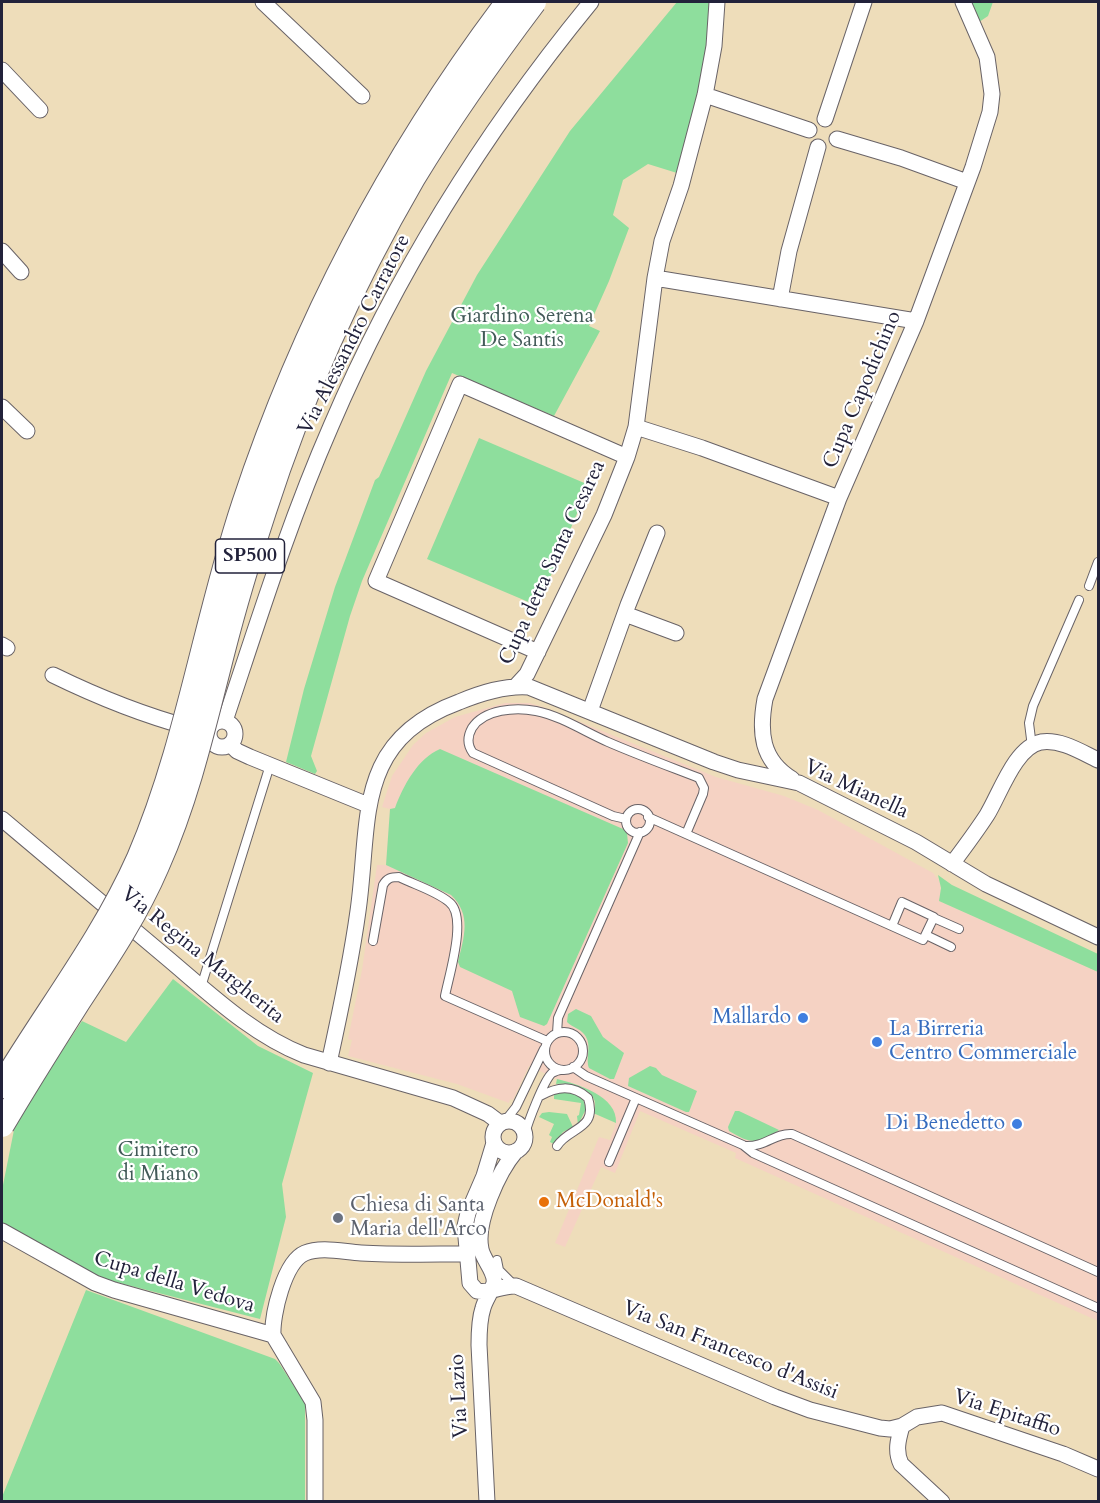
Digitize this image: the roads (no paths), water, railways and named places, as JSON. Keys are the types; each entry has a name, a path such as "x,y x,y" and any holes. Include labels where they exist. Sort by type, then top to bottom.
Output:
{"highway":[{"name":"SP500","path":"2,1086 103,926 138,860 163,796 183,732 222,574 244,503 297,366 323,308 361,232 435,104 508,2"},
{"name":"SP500","path":"2,1125 38,1064 121,937 156,868 183,801 267,500 315,374 346,307 413,178 493,56 534,2"}],"street":[{"path":"263,2 362,96"},
{"name":"Via Alessandro Carratore","path":"225,721 298,507 331,426 387,310 421,249 488,140 559,41 591,2"},
{"name":"Cupa detta Santa Cesarea","path":"329,1063 353,946 368,805 372,786 381,766 410,729 427,716 477,695 516,686 527,674 604,514 627,457 636,427 655,278 662,241 681,186 705,95 714,46 717,2"},
{"path":"825,119 864,2"},
{"name":"Cupa Capodichino","path":"799,783 778,771 765,748 762,716 765,699 839,498 916,321 990,112 992,94 987,57 963,2"},
{"path":"2,70 40,110"},
{"path":"705,95 809,130"},
{"path":"825,119 835,126 837,139 826,147 818,147 810,140 809,130 816,120 825,119"},
{"path":"837,139 901,158 967,182"},
{"path":"780,299 789,251 818,147"},
{"path":"2,251 21,272"},
{"path":"655,278 916,321"},
{"path":"538,651 376,581 460,384 627,457"},
{"path":"2,407 27,431"},
{"path":"636,427 702,448 839,498"},
{"path":"590,711 657,533"},
{"path":"625,614 676,633"},
{"path":"53,675 132,710 209,732"},
{"name":"Via Mianella","path":"516,686 542,691 714,762 749,773 799,783 916,842 986,884 1098,937"},
{"path":"225,721 234,729 234,738 230,744 221,747 213,744 209,732 213,724 225,721"},
{"path":"952,864 989,812 1015,763 1032,747 1038,743 1053,742 1098,759"},
{"path":"230,744 237,751 368,805"},
{"name":"Via Regina Margherita","path":"2,819 201,987 257,1031 282,1046 329,1063 453,1098 482,1110 502,1122"},
{"path":"490,1290 494,1282 493,1259 480,1247 480,1225 504,1168 524,1144 525,1134 520,1125 510,1120 502,1122 493,1132 494,1143 465,1226 472,1288 483,1292 490,1290 507,1285 516,1286"},
{"path":"494,1143 501,1151 511,1153 516,1151"},
{"name":"Cupa della Vedova","path":"2,1231 95,1283 273,1335"},
{"path":"315,1502 313,1402 273,1335 272,1324 285,1278 294,1260 306,1252 319,1250 362,1253 467,1254"},
{"name":"Via San Francesco d'Assisi","path":"516,1286 801,1407 870,1426 890,1429 902,1426"},
{"name":"Via Lazio","path":"487,1502 479,1345 480,1323 490,1290"},
{"name":"Via Epitaffio","path":"902,1426 917,1417 942,1413 1063,1454 1098,1469"},
{"path":"902,1426 897,1456 901,1464 937,1499"}],"lane":[{"path":"1089,586 1098,562"},
{"path":"1032,747 1029,723 1033,706 1079,600"},
{"path":"626,819 613,816 473,753 468,739 471,729 478,720 485,716 505,710 548,714 609,742 699,778 704,788 703,795 686,834"},
{"path":"201,987 270,765"},
{"path":"557,1033 558,1018 640,832 648,826 648,817 645,812 637,809 630,812 626,819 630,830 640,832"},
{"path":"648,817 923,940 934,918"},
{"path":"373,941 386,879 399,877 449,901 456,912 458,931 445,996 546,1044"},
{"path":"892,926 903,902 959,929"},
{"path":"926,935 951,947"},
{"path":"502,1122 516,1107 546,1044 557,1033 569,1032 580,1040 581,1058 573,1067 551,1074 525,1134"},
{"path":"546,1044 547,1059 551,1065 562,1070"},
{"path":"573,1067 586,1076 744,1145 753,1153 1098,1308"},
{"path":"540,1096 566,1087 579,1091 588,1098 589,1114 583,1128 564,1137 557,1146"},
{"path":"609,1162 636,1098"},
{"path":"744,1145 755,1146 781,1135 792,1134 1098,1272"},
{"path":"493,1259 499,1270 516,1286"}],"place":[{"name":"Mallardo","path":"803,1018"},
{"name":"La Birreria Centro Commerciale","path":"877,1042"},
{"name":"Di Benedetto","path":"1017,1124"},
{"name":"McDonald's","path":"544,1202"},
{"name":"Chiesa di Santa Maria dell'Arco","path":"338,1218"}],"park label":[{"name":"Giardino Serena De Santis","path":"522,329"},
{"name":"Cimitero di Miano","path":"158,1163"}]}
